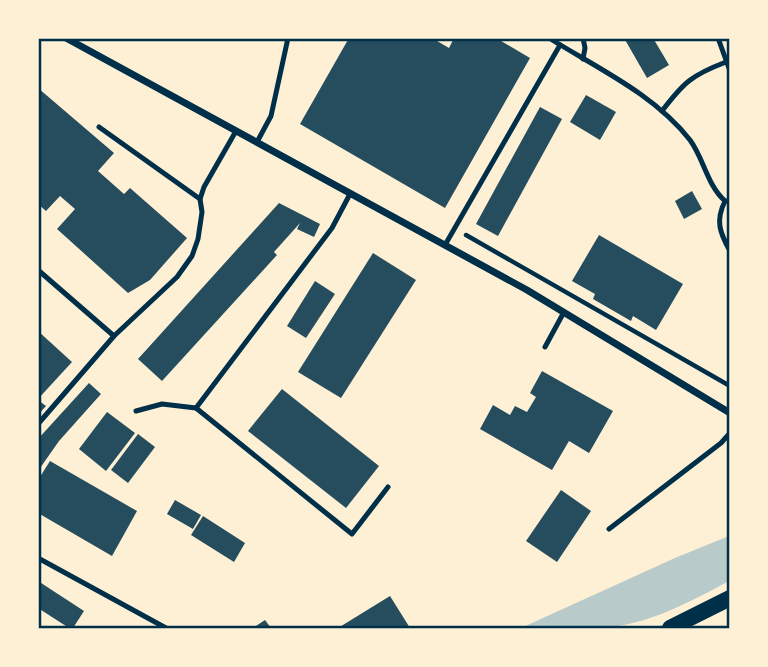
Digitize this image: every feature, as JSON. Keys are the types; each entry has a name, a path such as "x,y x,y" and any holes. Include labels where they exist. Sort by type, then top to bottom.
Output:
{"main road":[{"path":"670,628 730,598"}],"street":[{"path":"66,38 564,312 730,413"}],"lane":[{"path":"257,142 271,116 288,38"},
{"path":"549,38 637,92 662,111 691,142 716,193 727,201 719,212 718,224 730,251"},
{"path":"583,38 586,48 583,59"},
{"path":"718,38 730,71"},
{"path":"445,245 560,45"},
{"path":"662,111 681,86 699,72 726,62"},
{"path":"99,127 200,199"},
{"path":"38,424 114,336 162,293 192,256 198,239 202,212 200,199 204,187 236,131"},
{"path":"196,408 332,228 350,194"},
{"path":"38,270 114,336"},
{"path":"545,347 564,312"},
{"path":"136,411 162,404 196,408 352,534 388,487"},
{"path":"609,529 721,443 730,433"},
{"path":"38,558 166,628"}],"path":[{"path":"454,228 730,386"}],"shaded area":[{"path":"729,536 729,581 668,611 636,622 602,628 521,628 675,558"}],"building":[{"path":"349,38 432,38 449,48 454,38 496,38 530,58 445,208 300,124"},
{"path":"624,38 653,38 669,65 647,78"},
{"path":"38,88 114,153 98,171 124,194 130,188 187,238 150,280 128,293 57,229 75,209 60,196 46,211 38,204"},
{"path":"586,95 616,112 600,140 570,122"},
{"path":"540,107 562,119 498,236 476,224"},
{"path":"692,191 702,209 684,219 675,201"},
{"path":"279,203 320,224 314,237 297,229 300,223 274,252 277,255 162,381 138,359"},
{"path":"599,235 683,284 656,330 633,316 631,321 593,299 595,294 572,281"},
{"path":"373,253 416,280 341,398 298,372"},
{"path":"315,281 335,294 306,338 287,326"},
{"path":"38,331 72,362 38,399"},
{"path":"542,371 613,411 589,453 569,441 552,470 480,429 493,405 510,415 515,406 527,412 536,397 530,393"},
{"path":"89,383 101,394 59,441 38,471 38,439"},
{"path":"282,389 379,466 346,508 248,431"},
{"path":"38,400 46,406 38,415"},
{"path":"107,412 135,433 106,471 79,449"},
{"path":"138,434 155,447 128,483 111,470"},
{"path":"50,461 137,511 112,556 38,513 38,480"},
{"path":"561,490 591,511 557,562 526,541"},
{"path":"175,500 201,515 193,529 167,514"},
{"path":"203,516 245,543 234,562 191,535"},
{"path":"38,581 84,611 73,628 38,608"},
{"path":"390,596 410,628 338,628"},
{"path":"265,620 271,628 253,628"}]}
